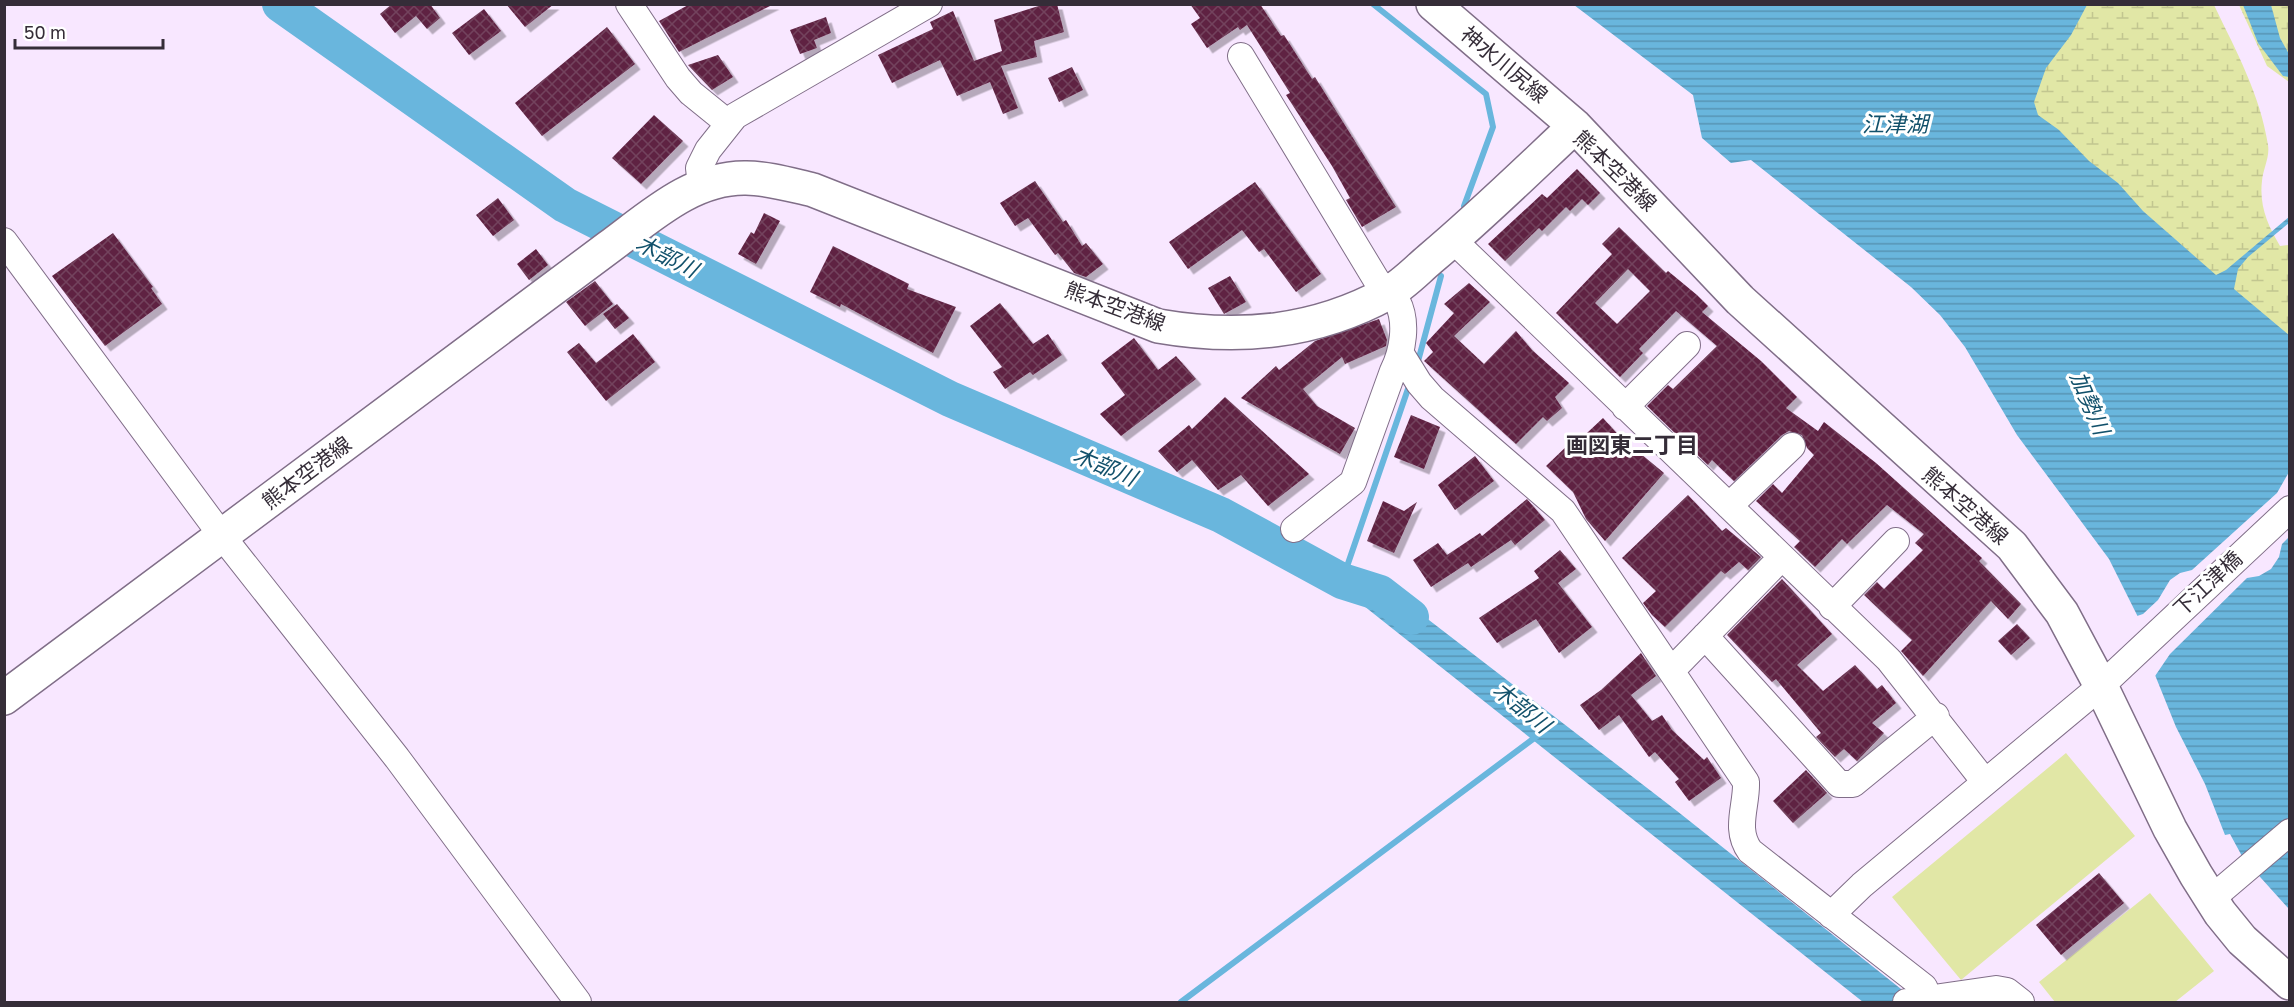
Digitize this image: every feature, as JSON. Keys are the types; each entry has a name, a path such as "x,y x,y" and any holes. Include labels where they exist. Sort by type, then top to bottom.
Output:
{"main road":[{"name":"神水川尻線","path":"1433,4 1575,126"},
{"name":"熊本空港線","path":"4,698 609,247 701,185 744,178 769,180 813,190 1158,326 1193,332 1260,334 1349,311 1390,292 1453,240 1575,126 1740,300 1913,459 2012,546 2062,613 2101,686 2170,829 2219,892 2242,940 2289,983"}],"street":[{"path":"629,4 678,78 691,93 728,123"},
{"path":"701,185 699,168 708,150 735,116 929,4"},
{"path":"1241,56 1377,281 1397,299 1400,308 1404,357 1419,383 1432,398 1563,511 1746,782 1742,840 1750,851 1924,987 1918,1000"},
{"path":"1453,240 1889,660 1936,716 1985,782"},
{"path":"4,241 222,536 397,758 578,1002"},
{"path":"1625,407 1687,345"},
{"path":"1294,529 1353,482 1393,371 1404,357"},
{"path":"1729,506 1792,446"},
{"name":"下江津橋","path":"1832,915 1862,885 2101,686 2289,509"},
{"path":"1833,607 1896,541"},
{"path":"1672,670 1781,558"},
{"path":"1705,636 1839,784 1853,784 1936,716"},
{"path":"2219,892 2289,832"},
{"path":"1918,1000 1996,989 2007,991 2021,1002"}],"green space":[{"path":"2077,5 2214,5 2246,73 2264,126 2268,150 2261,190 2263,207 2268,223 2280,246 2289,245 2289,341 2032,113 2038,71"},
{"path":"2239,5 2289,5 2289,82 2267,66"},
{"path":"2066,753 2135,836 1961,980 1892,897"},
{"path":"2150,893 2214,971 2175,1002 2055,1002 2039,982"}],"water":[{"path":"1574,5 2087,5 2071,35 2046,68 2034,102 2038,115 2059,130 2089,161 2118,183 2143,211 2216,275 2226,270 2289,217 2289,223 2248,257 2238,269 2234,289 2289,335 2289,909 2243,858 2230,834 2225,835 2205,784 2176,727 2155,675 2138,617 2109,559 2017,435 1965,347 1940,315 1911,287 1751,160 1731,163 1702,138 1693,95"},
{"path":"2243,5 2271,5 2280,38 2289,54 2289,77 2283,76 2258,43"},
{"path":"1377,580 1677,811 1901,989 1901,1002 1863,1002 1364,606"}],"pier":[{"path":"2289,472 2289,537 2282,544 2279,557 2271,569 2259,576 2247,578 2170,654 2153,679 2134,617 2143,614 2158,600 2170,580 2180,573 2192,570 2277,493"}],"building":[{"path":"392,4 430,4 440,18 427,29 416,16 395,33 380,14"},
{"path":"506,4 554,4 525,27"},
{"path":"690,4 774,4 679,52 659,21"},
{"path":"1045,4 1057,4 1064,32 1034,41 1037,57 1001,66 1018,108 1003,114 990,82 957,96 940,60 892,83 878,55 933,29 930,22 953,11 974,61 1002,51 994,20"},
{"path":"1190,4 1260,4 1281,36 1284,35 1312,79 1315,77 1396,207 1362,227 1346,200 1350,198 1332,166 1286,95 1290,93 1247,25 1240,30 1238,27 1207,48 1191,24 1200,18"},
{"path":"484,9 501,31 469,55 452,33"},
{"path":"826,17 831,33 814,40 817,48 800,54 790,30"},
{"path":"607,27 635,64 542,136 515,103"},
{"path":"718,55 733,77 712,90 688,65"},
{"path":"1072,67 1083,90 1059,102 1048,78"},
{"path":"654,115 683,141 641,184 612,158"},
{"path":"1577,169 1600,193 1588,205 1582,199 1570,211 1566,207 1542,231 1539,228 1505,261 1488,244 1542,194 1547,198"},
{"path":"1035,181 1063,222 1066,220 1082,246 1086,243 1103,264 1086,277 1074,273 1058,253 1055,255 1028,218 1015,226 1000,203"},
{"path":"1255,182 1321,274 1296,292 1264,249 1259,252 1242,230 1188,269 1169,242"},
{"path":"498,198 514,220 493,236 476,215"},
{"path":"764,213 780,221 756,264 738,254 751,232 754,234"},
{"path":"1619,227 1666,273 1668,271 1697,295 1708,306 1702,312 1761,361 1797,397 1786,408 1818,431 1824,422 1876,463 1982,558 1979,561 2021,604 2008,619 1991,601 1923,676 1901,651 1912,640 1864,595 1877,582 1884,589 1923,550 1915,543 1924,534 1887,505 1847,544 1842,539 1815,567 1794,547 1800,541 1756,501 1773,484 1782,493 1814,455 1807,448 1802,435 1789,431 1782,435 1734,481 1712,460 1708,465 1647,406 1668,385 1673,389 1717,346 1676,311 1639,349 1643,353 1620,377 1556,313 1612,254 1602,244","holes":["1628,269 1650,291 1617,324 1595,303"]},
{"path":"113,233 153,287 151,288 162,304 105,346 52,276"},
{"path":"833,246 909,284 907,289 956,307 933,353 841,304 840,307 810,292"},
{"path":"536,249 548,265 529,280 517,264"},
{"path":"1230,276 1246,302 1224,314 1208,288"},
{"path":"595,281 613,304 585,326 566,302"},
{"path":"1469,283 1490,302 1454,336 1484,364 1516,331 1532,350 1569,383 1555,397 1562,408 1547,421 1543,417 1516,444 1424,361 1433,352 1426,343 1454,313 1444,304"},
{"path":"1000,303 1033,344 1048,334 1062,355 1033,375 1030,372 1005,389 993,372 1002,367 970,326"},
{"path":"617,304 629,318 615,329 603,314"},
{"path":"1379,319 1387,340 1386,346 1345,364 1342,357 1303,389 1317,406 1355,428 1340,454 1241,398 1276,366 1279,370 1315,341"},
{"path":"633,334 655,362 606,401 567,352 579,343 596,363"},
{"path":"1134,338 1158,370 1176,356 1196,379 1121,436 1100,414 1125,395 1101,363"},
{"path":"1225,397 1309,474 1268,506 1241,475 1218,490 1192,460 1177,472 1158,451 1189,425 1192,429"},
{"path":"1411,415 1440,427 1424,469 1394,457"},
{"path":"1603,418 1633,451 1635,449 1664,473 1605,541 1586,519 1573,492 1546,466 1570,443 1573,446"},
{"path":"1475,456 1494,481 1455,510 1438,485"},
{"path":"1688,495 1722,531 1726,528 1761,557 1748,570 1739,562 1725,574 1721,571 1665,627 1643,603 1656,591 1622,558"},
{"path":"1527,499 1545,520 1515,545 1511,540 1471,567 1468,563 1431,587 1413,560 1438,543 1447,555 1480,533 1482,536"},
{"path":"1383,501 1404,511 1417,502 1394,553 1367,541"},
{"path":"1560,550 1576,569 1558,583 1592,627 1559,653 1536,619 1497,643 1479,618 1539,578 1534,571"},
{"path":"1782,579 1832,634 1797,665 1823,691 1855,665 1877,689 1882,685 1896,703 1872,723 1884,733 1857,761 1844,749 1835,757 1816,737 1821,733 1776,679 1772,682 1727,635"},
{"path":"2017,624 2030,638 2011,655 1998,641"},
{"path":"1641,653 1656,676 1631,695 1652,721 1662,715 1672,730 1704,760 1707,757 1721,778 1689,801 1675,782 1679,779 1655,752 1649,757 1619,715 1599,730 1580,705 1601,690"},
{"path":"1806,770 1827,793 1793,823 1773,801"},
{"path":"2099,873 2124,903 2061,955 2036,925"}],"waterway":[{"name":"木部川","path":"280,4 565,205 950,399 1221,515 1342,581 1380,593 1411,617"},
{"path":"1373,4 1486,94 1493,127 1464,206"},
{"path":"1417,365 1441,276"},
{"path":"1342,581 1410,383"},
{"path":"1181,1002 1537,736"}],"district":[{"name":"画図東二丁目","path":"1632,445"}],"water label":[{"name":"江津湖","path":"1895,124"},
{"name":"加勢川","path":"2090,403"}]}
